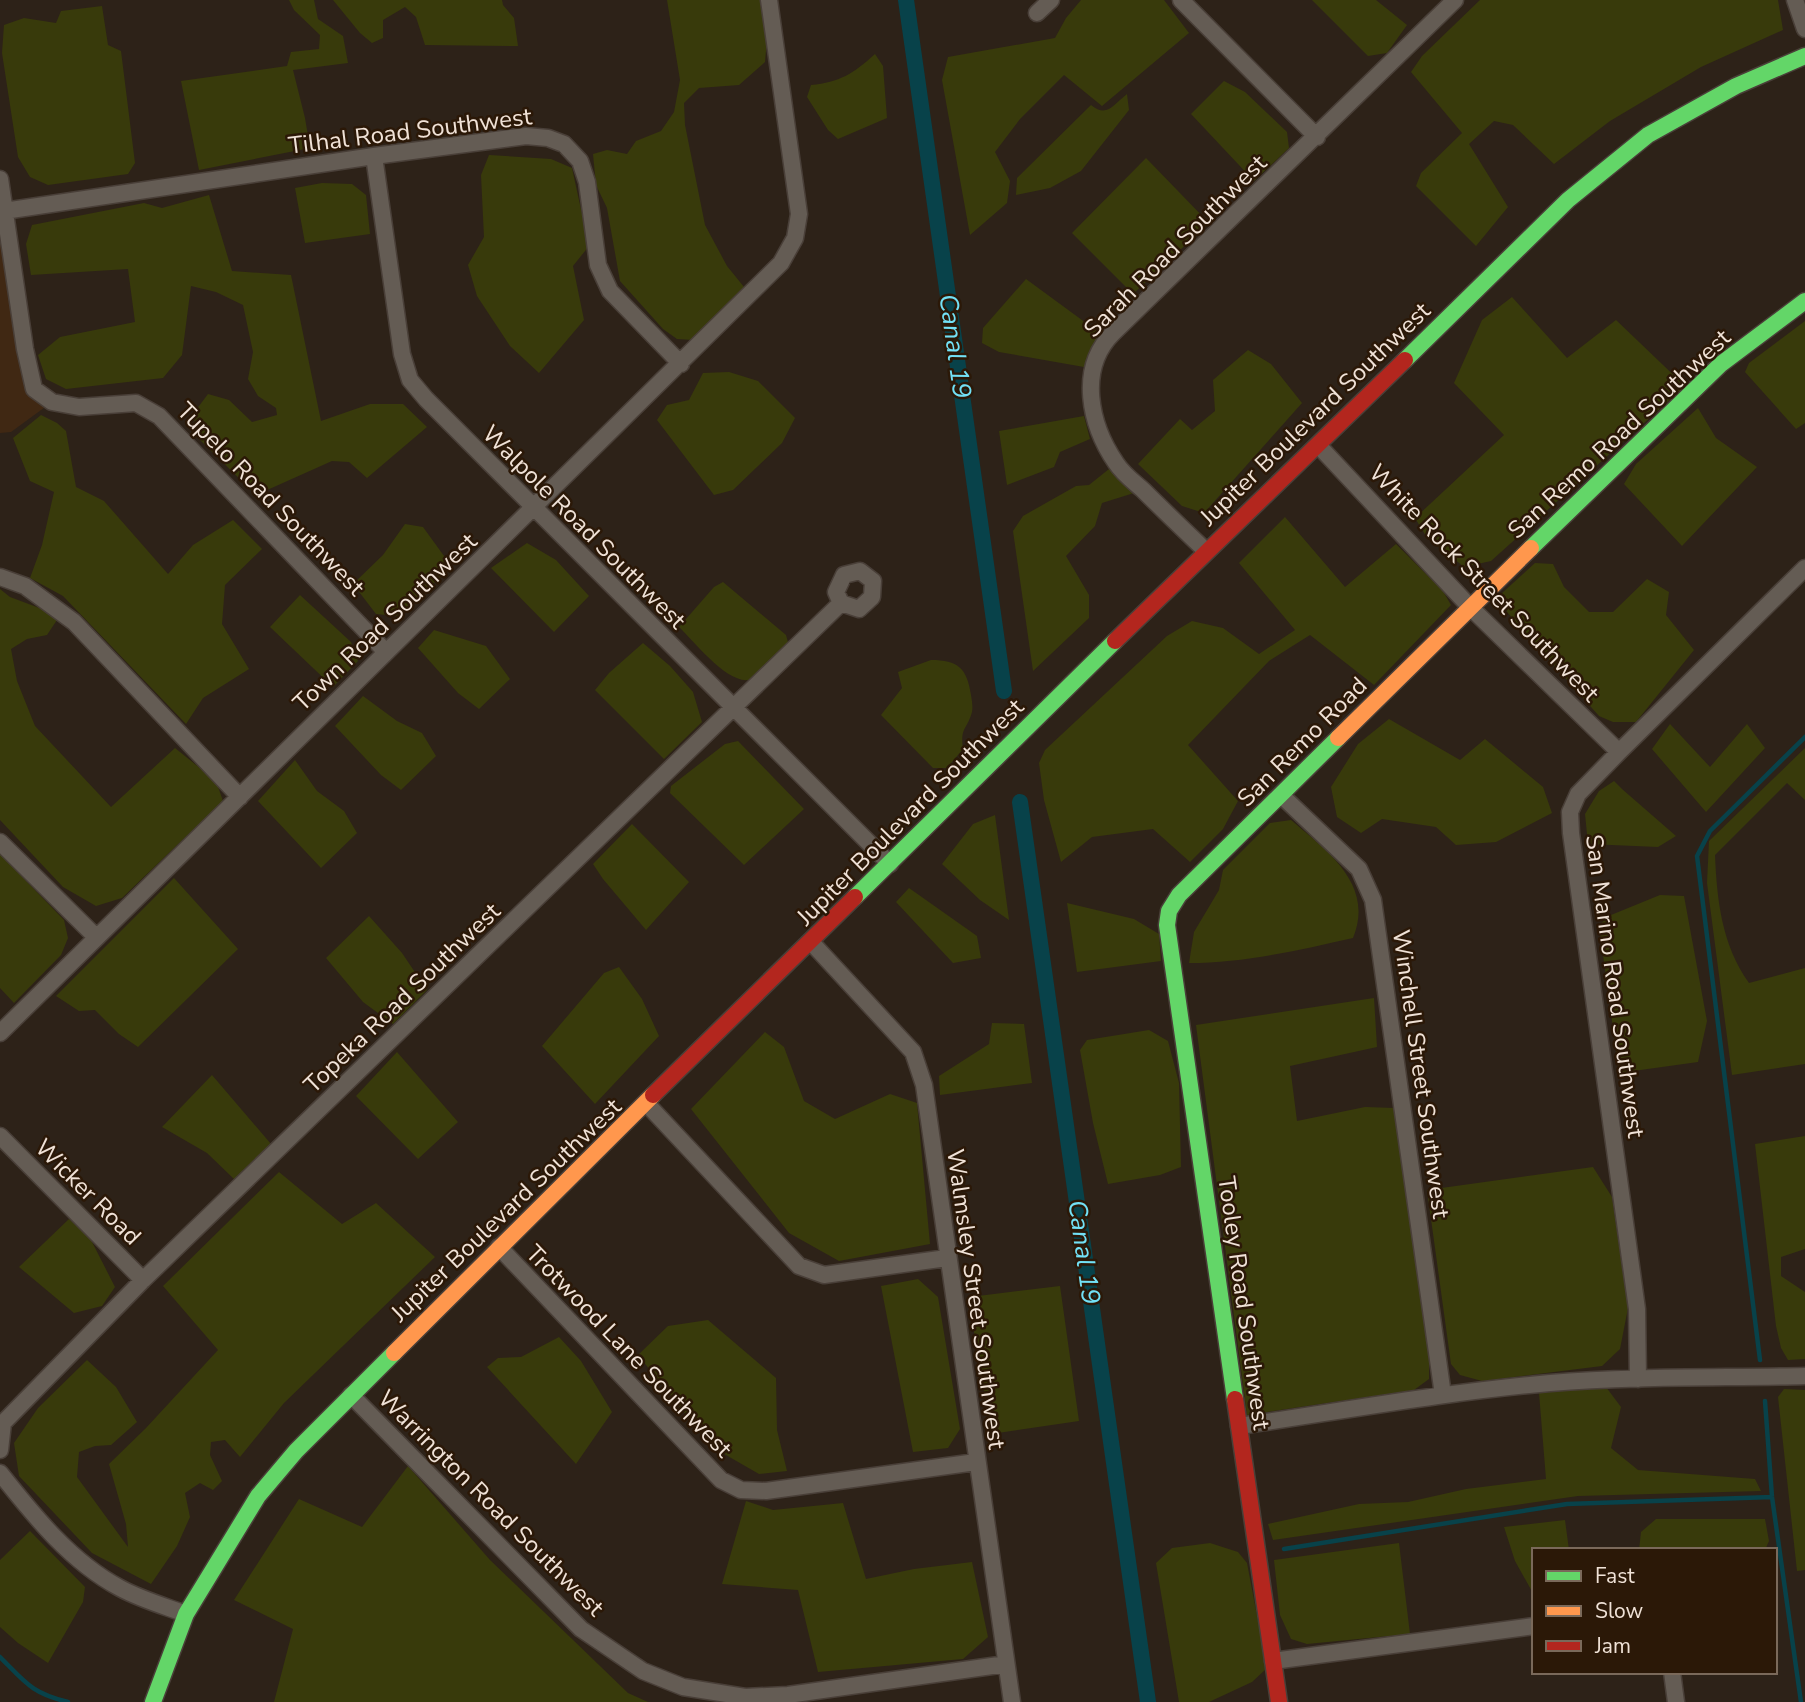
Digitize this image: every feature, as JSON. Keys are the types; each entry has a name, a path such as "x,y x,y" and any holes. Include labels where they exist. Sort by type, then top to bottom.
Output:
{"street":[{"name":"Town Road Southwest","path":"0,1033 781,263 795,239 799,214 769,0"},
{"path":"1037,13 1051,0"},
{"path":"1181,0 1317,137"},
{"name":"Sarah Road Southwest","path":"1206,551 1118,466 1103,442 1091,405 1091,378 1095,358 1113,333 1455,0"},
{"path":"1795,0 1805,29"},
{"name":"Jupiter Boulevard Southwest","path":"153,1702 186,1614 258,1496 296,1451 499,1247 1567,200 1648,135 1736,86 1805,56"},
{"name":"Tilhal Road Southwest","path":"4,211 374,156 526,136 548,138 564,144 580,161 587,182 598,265 610,290 681,364"},
{"name":"Walpole Road Southwest","path":"374,156 402,354 410,380 733,709 890,864"},
{"name":"Tupelo Road Southwest","path":"0,179 25,349 34,389 52,402 79,407 136,403 159,416 386,652"},
{"name":"San Remo Road Southwest","path":"1470,607 1730,356 1805,301"},
{"name":"White Rock Street Southwest","path":"1318,445 1470,607 1619,752"},
{"name":"San Marino Road Southwest","path":"1638,1379 1637,1309 1570,833 1570,812 1578,794 1805,568"},
{"path":"860,571 873,581 872,597 859,609 841,603 836,592 844,575 860,571"},
{"path":"0,577 25,586 75,622 240,797"},
{"name":"Topeka Road Southwest","path":"0,1450 3,1423 144,1280 841,603"},
{"name":"San Remo Road","path":"1169,911 1174,899 1470,607"},
{"name":"Winchell Street Southwest","path":"1281,794 1359,869 1373,900 1443,1395"},
{"path":"0,842 96,937"},
{"name":"Tooley Road Southwest","path":"1169,911 1167,925 1279,1702"},
{"name":"Walmsley Street Southwest","path":"811,942 913,1052 924,1086 1012,1702"},
{"path":"647,1104 799,1266 824,1275 947,1258"},
{"name":"Wicker Road","path":"0,1136 144,1280"},
{"name":"Trotwood Lane Southwest","path":"499,1247 721,1480 741,1490 766,1491 976,1462"},
{"path":"1239,1426 1443,1395 1551,1383 1805,1376"},
{"name":"Warrington Road Southwest","path":"351,1395 581,1629 643,1671 683,1687 745,1697 788,1695 1006,1664"},
{"path":"0,1473 28,1508 73,1555 96,1574 122,1590 186,1614"},
{"path":"1273,1661 1532,1626"},
{"path":"1672,1674 1676,1702"}],"shaded area":[{"path":"289,0 314,0 318,19 343,36 348,63 293,70 310,148 199,170 181,81 287,66 291,52 319,49 320,35 294,10"},
{"path":"333,0 502,0 514,18 518,46 425,45 416,17 405,7 383,20 383,38 372,43 360,33"},
{"path":"667,0 764,0 767,39 765,62 739,85 699,88 684,103 685,125 705,225 727,266 744,287 694,340 677,339 663,329 620,281 607,208 596,185 593,154 607,150 627,154 636,141 661,131 674,112 680,80"},
{"path":"1081,0 1164,0 1189,33 1102,106 1064,75 1020,119 995,152 1010,181 1007,203 970,235 942,80 948,57 1055,38 1066,18"},
{"path":"1312,0 1376,0 1407,25 1387,53 1368,56"},
{"path":"1480,0 1778,0 1783,30 1701,67 1610,121 1554,164 1513,125 1494,121 1469,144 1508,207 1476,246 1416,186 1421,173 1462,133 1411,72 1422,56"},
{"path":"102,6 108,45 121,51 135,163 128,174 48,185 30,177 18,157 2,53 4,25 24,18 56,23 61,11"},
{"path":"875,54 883,66 887,118 838,139 828,130 807,97 811,85 846,76"},
{"path":"1224,81 1245,92 1287,132 1289,148 1254,181 1191,114"},
{"path":"1127,94 1129,110 1081,171 1050,188 1016,195 1017,178 1091,105 1106,110"},
{"path":"489,155 551,159 572,168 589,246 573,266 584,320 539,373 510,346 477,296 468,265 484,237 481,175"},
{"path":"1146,158 1209,223 1133,294 1072,233"},
{"path":"0,178 34,389 52,402 11,432 0,433"},
{"path":"322,183 352,184 366,195 370,234 305,243 295,188"},
{"path":"209,195 232,271 291,275 321,421 370,404 403,404 427,427 367,478 349,462 332,461 256,495 198,438 193,414 208,394 229,400 252,422 277,415 276,408 258,396 248,379 253,352 243,305 216,292 191,286 182,355 163,378 66,389 46,379 38,355 60,337 135,322 128,269 31,275 26,244 32,225 144,203 162,208"},
{"path":"1026,279 1101,334 1084,367 999,352 982,343 983,328"},
{"path":"1512,297 1567,358 1616,320 1685,386 1491,561 1464,567 1426,536 1415,518 1504,435 1454,383 1482,320"},
{"path":"1805,321 1805,423 1796,429 1745,372 1749,363"},
{"path":"1248,350 1271,364 1302,403 1204,513 1182,506 1138,464 1180,419 1192,430 1215,411 1213,380"},
{"path":"729,372 758,381 795,418 782,443 733,490 714,495 657,420 667,405 689,400 703,373"},
{"path":"1698,408 1716,438 1757,467 1682,546 1624,484 1636,464"},
{"path":"41,415 66,431 76,487 104,501 168,574 193,545 233,520 262,549 225,585 222,624 249,669 203,698 186,724 63,596 30,578 42,545 54,492 30,481 13,438"},
{"path":"1084,416 1090,439 1060,452 1054,467 1007,485 999,431"},
{"path":"1109,469 1134,493 1102,503 1095,526 1066,556 1089,595 1089,618 1033,671 1013,531 1023,516 1076,486 1089,485"},
{"path":"1285,517 1345,587 1396,544 1443,591 1451,605 1374,685 1310,635 1269,661 1188,745 1238,801 1223,829 1190,862 1153,829 1092,837 1061,862 1044,800 1039,763 1045,750 1167,636 1192,621 1223,628 1259,654 1295,630 1239,563"},
{"path":"405,524 423,527 452,567 397,616 376,614 353,584 383,555"},
{"path":"527,543 556,560 589,596 554,632 491,568"},
{"path":"1535,563 1553,564 1564,587 1589,612 1613,612 1647,579 1669,592 1666,615 1694,650 1636,722 1613,722 1599,716 1507,612 1501,594"},
{"path":"723,582 786,635 789,646 752,679 733,677 723,670 679,627 714,587"},
{"path":"0,589 10,597 42,609 57,620 47,635 27,639 11,649 17,681 35,726 111,807 175,748 216,781 223,801 122,898 96,906 63,887 0,820"},
{"path":"300,595 351,642 358,661 333,687 270,627"},
{"path":"434,630 486,646 510,679 479,709 458,693 418,648"},
{"path":"643,643 670,666 693,692 702,722 664,759 595,690 609,673"},
{"path":"931,660 960,667 967,678 972,699 972,712 962,736 963,749 947,768 933,768 881,715 902,688 898,672"},
{"path":"363,696 397,721 422,733 436,756 401,790 381,775 335,726"},
{"path":"1389,719 1460,760 1485,739 1543,787 1552,813 1496,842 1456,845 1436,827 1382,819 1361,833 1337,817 1331,787 1358,744"},
{"path":"1670,724 1710,767 1747,724 1765,748 1706,812 1652,749"},
{"path":"738,741 804,809 744,865 670,793 671,786 725,744"},
{"path":"1805,748 1805,800 1787,783 1715,855 1717,889 1727,938 1749,983 1805,968 1805,1064 1732,1075 1707,883 1709,841"},
{"path":"295,760 317,791 344,811 357,833 321,868 258,801"},
{"path":"1614,781 1676,836 1658,847 1588,844 1585,814 1599,791"},
{"path":"995,815 1009,920 980,900 942,864 973,824"},
{"path":"1291,820 1332,857 1353,885 1358,901 1358,919 1353,938 1251,958 1189,963 1194,932 1219,890 1223,870 1270,823"},
{"path":"632,824 689,882 646,930 593,864"},
{"path":"0,854 64,920 68,938 61,955 14,1003 0,988"},
{"path":"174,878 238,949 138,1047 119,1034 95,1010 79,1011 56,996"},
{"path":"909,888 977,936 981,958 953,963 896,902"},
{"path":"1660,895 1684,896 1707,1021 1698,1062 1619,1073 1599,925 1611,915"},
{"path":"1067,903 1134,919 1159,934 1161,961 1077,972"},
{"path":"369,916 402,953 427,990 393,1024 363,1002 326,958"},
{"path":"619,967 642,999 659,1036 595,1104 542,1046 604,973"},
{"path":"1374,998 1377,1047 1290,1066 1297,1121 1365,1107 1394,1108 1429,1349 1429,1379 1414,1390 1247,1415 1196,1025"},
{"path":"992,1023 1024,1024 1032,1083 940,1095 939,1076 989,1044"},
{"path":"1149,1030 1168,1041 1179,1083 1181,1167 1160,1175 1108,1184 1093,1123 1080,1050 1087,1040"},
{"path":"765,1032 784,1047 804,1101 835,1119 890,1094 917,1103 930,1244 839,1261 789,1233 691,1109"},
{"path":"397,1052 458,1122 418,1159 356,1096"},
{"path":"212,1075 271,1144 234,1179 207,1153 162,1127"},
{"path":"1805,1136 1805,1249 1781,1257 1781,1276 1805,1292 1805,1359 1788,1360 1781,1348 1776,1326 1755,1144"},
{"path":"1593,1167 1612,1197 1628,1308 1620,1349 1602,1366 1482,1381 1460,1375 1451,1364 1427,1190"},
{"path":"279,1172 342,1224 376,1203 435,1257 284,1403 240,1457 225,1440 211,1442 210,1455 222,1481 213,1490 200,1483 185,1493 190,1517 177,1546 151,1584 92,1553 19,1476 14,1443 38,1408 87,1360 116,1387 137,1422 111,1445 95,1446 79,1452 77,1477 128,1547 126,1524 109,1464 218,1350 163,1286"},
{"path":"69,1219 90,1238 115,1287 102,1306 74,1313 19,1267"},
{"path":"918,1279 938,1297 960,1429 948,1448 913,1452 881,1286"},
{"path":"1060,1286 1079,1421 991,1434 970,1308 978,1296"},
{"path":"708,1320 776,1378 777,1430 787,1471 759,1474 712,1447 638,1355 668,1326"},
{"path":"559,1337 581,1361 612,1412 576,1464 487,1367 498,1358 521,1357"},
{"path":"1606,1387 1621,1407 1611,1448 1638,1470 1755,1479 1761,1491 1578,1496 1273,1540 1268,1524 1359,1504 1408,1502 1466,1489 1546,1479 1539,1393"},
{"path":"1784,1389 1805,1390 1805,1570 1797,1571 1778,1397"},
{"path":"408,1466 490,1560 628,1693 648,1702 274,1702 293,1629 234,1600 299,1499 362,1527"},
{"path":"746,1501 773,1510 843,1503 866,1579 914,1569 972,1562 988,1637 963,1659 818,1672 798,1590 722,1584"},
{"path":"1656,1519 1765,1519 1769,1541 1766,1548 1639,1548 1641,1532"},
{"path":"1565,1520 1569,1548 1532,1548 1532,1591 1515,1561 1504,1527"},
{"path":"30,1531 85,1587 83,1602 48,1663 0,1627 0,1560"},
{"path":"1210,1543 1238,1552 1247,1563 1267,1668 1252,1682 1209,1702 1179,1702 1156,1563 1172,1548"},
{"path":"1399,1543 1410,1634 1307,1644 1291,1639 1280,1615 1274,1560"}],"waterway":[{"name":"Canal 19","path":"906,0 1004,691"},
{"path":"1760,1360 1697,856 1710,831 1805,737"},
{"name":"Canal 19","path":"1020,802 1148,1702"},
{"path":"1765,1401 1772,1497 1801,1702"},
{"path":"1284,1549 1567,1504 1772,1497"},
{"path":"0,1657 37,1690 68,1702"}],"traffic: fast":[{"path":"1405,360 1568,200 1648,135 1736,86 1805,56"},
{"path":"1531,548 1721,364 1805,301"},
{"path":"855,897 1115,641"},
{"path":"1235,1399 1167,925 1169,911 1179,895 1338,738"},
{"path":"153,1702 186,1614 258,1496 296,1451 394,1353"}],"traffic: slow":[{"path":"1338,738 1531,548"},
{"path":"394,1353 653,1095"}],"traffic: jam":[{"path":"1115,641 1405,360"},
{"path":"653,1095 855,897"},
{"path":"1235,1399 1279,1702"}]}
